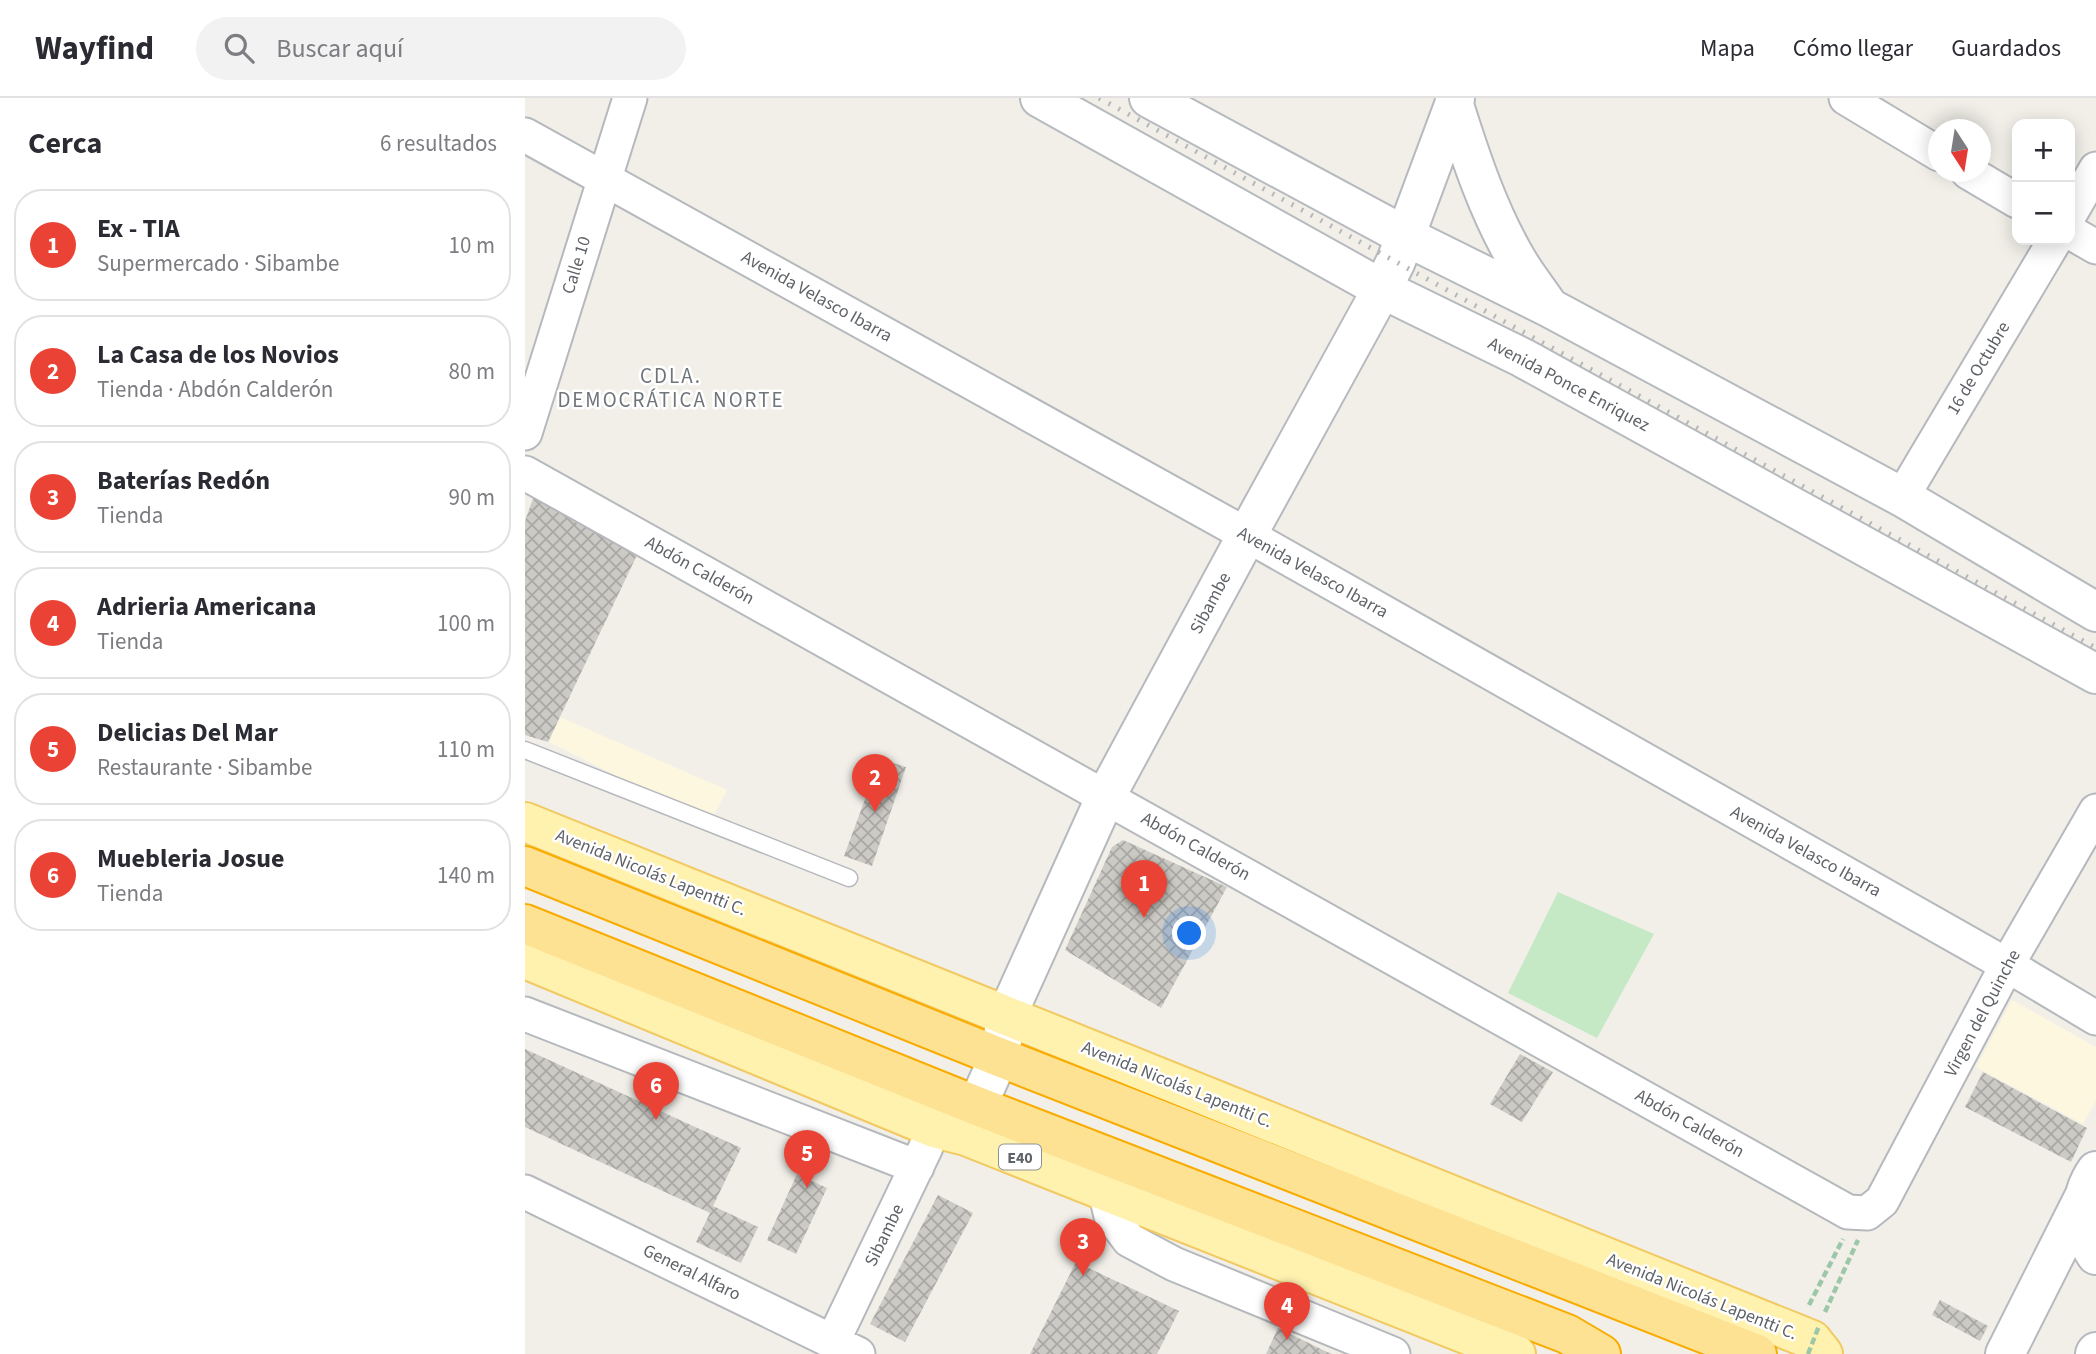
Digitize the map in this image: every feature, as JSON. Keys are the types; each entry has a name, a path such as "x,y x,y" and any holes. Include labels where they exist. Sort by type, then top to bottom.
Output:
{"highway":[{"name":"Avenida Nicolás Lapentti C.","path":"525,866 999,1057 1757,1354"},
{"name":"E40","path":"525,924 977,1106 1567,1334 1601,1354"}],"main road":[{"name":"Avenida Nicolás Lapentti C.","path":"525,822 1812,1340 1821,1340"},
{"name":"E40","path":"525,959 934,1128 966,1136 1516,1354"}],"street":[{"name":"Calle 10","path":"525,433 603,177 630,98"},
{"name":"Avenida Ponce Enriquez","path":"1040,98 1382,289 1524,358 2096,674"},
{"path":"1149,98 1405,236 1550,308 1902,497 2096,612"},
{"path":"1846,98 1928,148"},
{"name":"Sibambe","path":"977,1106 999,1057 1007,1015 1107,796 1382,289 1405,236 1455,102"},
{"name":"Sibambe","path":"1455,102 1471,159 1493,212 1518,262 1550,308"},
{"name":"Avenida Velasco Ibarra","path":"525,135 1247,535 2096,1018"},
{"path":"2075,205 2096,169"},
{"path":"1985,182 2012,198"},
{"path":"2075,235 2096,247"},
{"name":"16 de Octubre","path":"1902,497 2052,245"},
{"name":"Abdón Calderón","path":"525,473 1848,1212 1857,1228"},
{"name":"Virgen del Quinche","path":"1857,1228 1882,1201 2007,965 2096,811"},
{"path":"525,1014 917,1167"},
{"name":"Sibambe","path":"846,1347 934,1128"},
{"path":"2092,1178 2082,1221 2089,1244 2096,1255"},
{"path":"2005,1354 2092,1178"},
{"path":"1105,1191 1111,1216 1129,1240 1174,1264 1393,1354"},
{"name":"General Alfaro","path":"525,1192 846,1347"}],"lane":[{"path":"525,750 849,878"}],"path":[{"path":"1825,1314 1857,1228"},
{"path":"1803,1317 1857,1228"},
{"path":"1808,1354 1821,1340"}],"shaded area":[{"path":"560,717 727,790 712,818 631,783 549,742"},
{"path":"2012,1000 2096,1047 2096,1100 2083,1124 1976,1067"}],"green space":[{"path":"1558,892 1654,934 1597,1038 1508,993"}],"building":[{"path":"534,496 637,555 548,742 525,735 525,521"},
{"path":"880,759 906,767 872,866 844,856"},
{"path":"1123,840 1227,887 1161,1008 1065,950 1112,847"},
{"path":"525,1049 741,1148 713,1206 758,1227 741,1263 696,1242 710,1213 525,1127"},
{"path":"1520,1054 1553,1072 1522,1122 1490,1104"},
{"path":"1983,1072 2087,1128 2071,1162 1965,1107"},
{"path":"797,1174 827,1188 796,1254 767,1240"},
{"path":"938,1195 973,1213 905,1342 870,1324"},
{"path":"1076,1262 1179,1311 1157,1354 1030,1354"},
{"path":"1940,1300 1988,1326 1980,1341 1932,1315"},
{"path":"1278,1328 1325,1351 1332,1354 1266,1354"}],"railway":[{"path":"1099,98 2096,648"}],"place":[{"name":"La Casa de los Novios","path":"875,812"},
{"name":"Ex - TIA","path":"1144,918"},
{"name":"Muebleria Josue","path":"656,1120"},
{"name":"Delicias Del Mar","path":"807,1188"},
{"name":"Baterías Redón","path":"1083,1276"},
{"name":"Adrieria Americana","path":"1287,1340"}],"district":[{"name":"CDLA. DEMOCRÁTICA NORTE","path":"671,388"}]}
